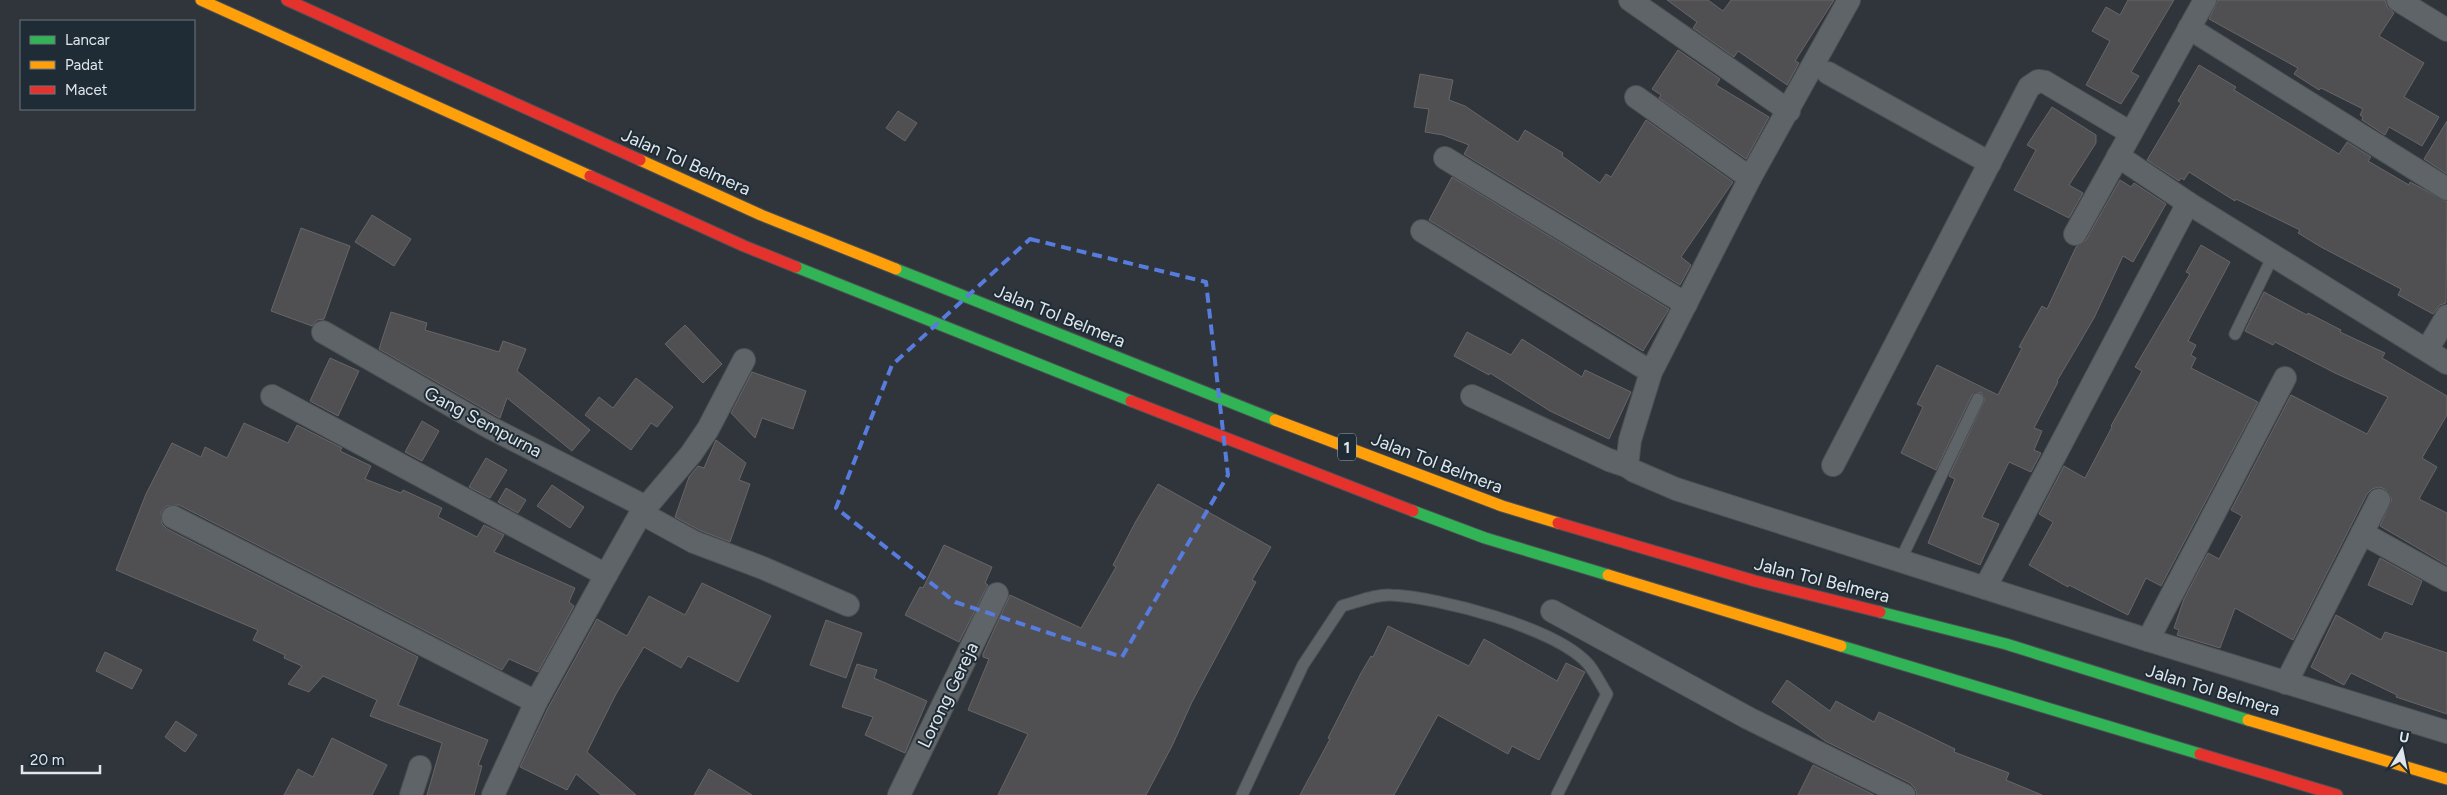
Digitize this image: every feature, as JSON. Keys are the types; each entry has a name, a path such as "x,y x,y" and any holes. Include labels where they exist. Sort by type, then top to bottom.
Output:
{"highway":[{"name":"1","path":"201,0 744,246 1244,446 1485,538 2337,795"},
{"name":"Jalan Tol Belmera","path":"287,0 761,215 1270,418 1502,506 1755,581 2006,644 2262,724 2447,779"}],"street":[{"path":"1630,0 1789,111"},
{"path":"1627,466 1630,440 1652,372 1750,178 1789,111 1849,0"},
{"path":"2075,234 2205,0"},
{"path":"2398,0 2447,30"},
{"path":"2189,28 2447,189"},
{"path":"1828,73 1990,163"},
{"path":"1833,465 2029,87 2038,81 2045,82 2131,133"},
{"path":"1636,97 1750,178"},
{"path":"2118,156 2188,203 2447,362"},
{"path":"1445,158 1686,304"},
{"path":"1985,588 2188,203"},
{"path":"1422,231 1652,372"},
{"path":"2427,350 2447,316"},
{"name":"Gang Sempurna","path":"323,332 489,427 644,510 694,542 763,568 848,605"},
{"path":"493,795 536,702 606,575 644,510 691,454 708,429 744,360"},
{"path":"2148,640 2285,378"},
{"path":"272,396 606,575"},
{"path":"1472,396 1676,489 2148,640 2447,732"},
{"path":"2286,683 2379,500"},
{"path":"173,518 536,702"},
{"path":"2362,534 2447,580"},
{"name":"Lorong Gereja","path":"899,795 997,594"},
{"path":"1552,611 1748,718 1904,795"},
{"path":"411,795 420,767"}],"lane":[{"path":"2235,334 2273,256"},
{"path":"1900,561 1978,399"},
{"path":"1242,795 1303,665 1342,606 1389,595 1438,601 1493,615 1561,644 1588,664 1607,694 1557,795"}],"highlighted area":[{"path":"1030,239 1206,282 1228,475 1122,657 955,602 836,508 892,365"}],"building":[{"path":"1667,0 1708,0 1723,11 1731,0 1834,0 1795,61 1799,63 1787,85 1738,51 1734,57 1693,28 1697,22"},
{"path":"2128,0 2174,0 2131,72 2139,76 2121,104 2086,85 2110,41 2092,31 2106,7 2120,15"},
{"path":"2218,0 2385,0 2387,7 2394,13 2379,36 2424,63 2404,97 2439,117 2422,146 2389,127 2385,135 2362,120 2363,117 2360,115 2363,109 2321,88 2319,90 2294,74 2298,68 2209,19"},
{"path":"1678,50 1720,79 1716,85 1769,117 1746,159 1659,98 1661,95 1652,89"},
{"path":"2199,65 2236,87 2234,90 2339,154 2347,142 2371,157 2368,161 2409,185 2410,182 2447,202 2446,303 2440,305 2433,314 2398,295 2401,289 2321,247 2298,233 2300,230 2236,199 2235,201 2189,172 2184,180 2181,178 2179,181 2147,160 2181,103 2178,101"},
{"path":"1420,74 1453,80 1449,100 1465,106 1518,142 1525,130 1563,153 1562,156 1600,183 1606,174 1611,177 1646,120 1733,182 1681,257 1691,265 1680,285 1464,154 1469,145 1443,135 1425,132 1429,109 1414,107"},
{"path":"2052,107 2096,135 2096,143 2069,185 2083,193 2069,218 2014,190 2036,150 2027,145"},
{"path":"898,111 917,123 905,141 886,128"},
{"path":"2447,121 2447,174 2424,159"},
{"path":"1452,177 1669,309 1643,351 1429,220"},
{"path":"2120,180 2131,187 2134,183 2166,204 2133,262 2123,256 2094,318 2057,381 2034,428 2042,431 2034,450 2041,453 2031,472 2009,462 1982,517 1999,524 1980,565 1928,543 1955,479 1949,476 1985,399 1981,392 1972,395 1936,470 1901,453 1923,407 1917,404 1937,365 1998,395 2022,348 2019,347 2042,306 2047,309 2076,247 2086,240"},
{"path":"372,215 411,239 394,266 355,242"},
{"path":"301,228 350,246 324,319 317,320 312,326 271,311"},
{"path":"2201,245 2230,262 2188,341 2196,345 2191,355 2196,358 2191,368 2258,402 2161,586 2146,578 2128,615 2069,585 2068,587 2029,565 2053,522 2039,514 2064,466 2085,478 2111,426 2142,371 2135,367 2190,274 2186,272"},
{"path":"2264,292 2307,315 2308,313 2341,330 2340,332 2385,353 2382,358 2447,396 2447,415 2422,458 2437,467 2419,499 2447,513 2447,565 2380,526 2392,499 2385,489 2379,487 2372,489 2367,494 2293,640 2235,608 2220,648 2177,635 2179,630 2174,628 2184,599 2208,553 2219,559 2242,516 2231,510 2291,395 2367,434 2388,397 2335,373 2275,342 2273,345 2245,331"},
{"path":"391,312 427,323 425,330 499,352 503,341 526,349 517,371 590,430 572,451 507,398 500,418 379,349"},
{"path":"685,325 722,364 703,383 665,344"},
{"path":"1467,332 1511,355 1522,339 1582,377 1585,370 1631,392 1609,439 1550,411 1490,373 1489,375 1454,356"},
{"path":"330,358 359,371 338,416 310,401"},
{"path":"752,372 806,391 793,429 762,418 755,438 731,413"},
{"path":"636,378 673,407 657,427 651,423 631,450 585,415 599,397 613,408"},
{"path":"422,421 439,431 422,461 405,452"},
{"path":"244,423 288,443 297,425 342,448 340,451 371,466 365,479 401,493 403,490 442,508 438,517 477,537 484,525 504,535 494,552 575,588 569,602 574,606 538,672 509,659 502,670 179,505 166,506 161,512 162,524 167,529 418,657 398,705 488,740 478,765 482,766 474,795 427,795 442,743 370,716 377,700 323,676 309,692 288,684 302,666 284,658 285,655 253,640 258,630 116,570 146,494 172,443 201,457 205,447 227,458"},
{"path":"716,440 746,463 739,480 750,484 730,542 699,530 675,517 689,477 698,466 704,468"},
{"path":"486,458 507,470 490,498 469,487"},
{"path":"1158,484 1271,547 1252,580 1256,582 1192,702 1172,746 1146,795 998,795 1028,734 968,710 989,659 983,657 983,654 1010,595 1081,628 1116,567 1113,565"},
{"path":"552,485 584,507 570,528 537,506"},
{"path":"506,488 526,500 518,513 498,502"},
{"path":"944,545 992,567 985,583 988,585 959,642 905,615 920,587 923,588"},
{"path":"2380,558 2422,581 2412,605 2368,585"},
{"path":"702,583 771,616 738,682 688,656 681,668 644,647 616,694 587,752 636,795 601,795 576,774 567,790 520,767 548,708 597,619 627,636 649,596 685,615"},
{"path":"2336,615 2381,640 2385,632 2447,653 2447,714 2396,697 2397,695 2351,673 2344,685 2311,667"},
{"path":"826,620 862,633 846,678 810,665"},
{"path":"1388,626 1469,666 1484,639 1557,681 1566,663 1585,672 1539,760 1512,746 1508,754 1438,715 1394,795 1300,795 1330,739 1328,738 1361,673 1371,656 1373,657"},
{"path":"105,652 142,670 132,689 96,671"},
{"path":"857,664 877,670 874,678 927,701 905,753 865,735 873,717 842,707"},
{"path":"1787,680 1830,711 1836,701 1874,722 1879,712 1955,749 1954,752 2009,773 2006,780 2042,795 1917,795 1915,788 1910,783 1825,741 1772,702"},
{"path":"176,721 197,735 185,752 165,737"},
{"path":"332,738 387,765 372,795 284,795 298,769 313,777"},
{"path":"1813,765 1874,795 1798,795"},
{"path":"709,769 752,795 694,795"}],"traffic: fast":[{"path":"796,267 1131,401"},
{"path":"896,269 1275,420"},
{"path":"1413,511 1485,538 1608,575"},
{"path":"1880,612 2006,644 2248,720"},
{"path":"1841,646 2200,754"}],"traffic: slow":[{"path":"201,0 590,176"},
{"path":"640,160 761,215 896,269"},
{"path":"1275,420 1502,506 1558,523"},
{"path":"1608,575 1841,646"},
{"path":"2248,720 2447,779"}],"traffic: jam":[{"path":"287,0 640,160"},
{"path":"590,176 744,246 796,267"},
{"path":"1131,401 1413,511"},
{"path":"1558,523 1755,581 1880,612"},
{"path":"2200,754 2337,795"}]}
